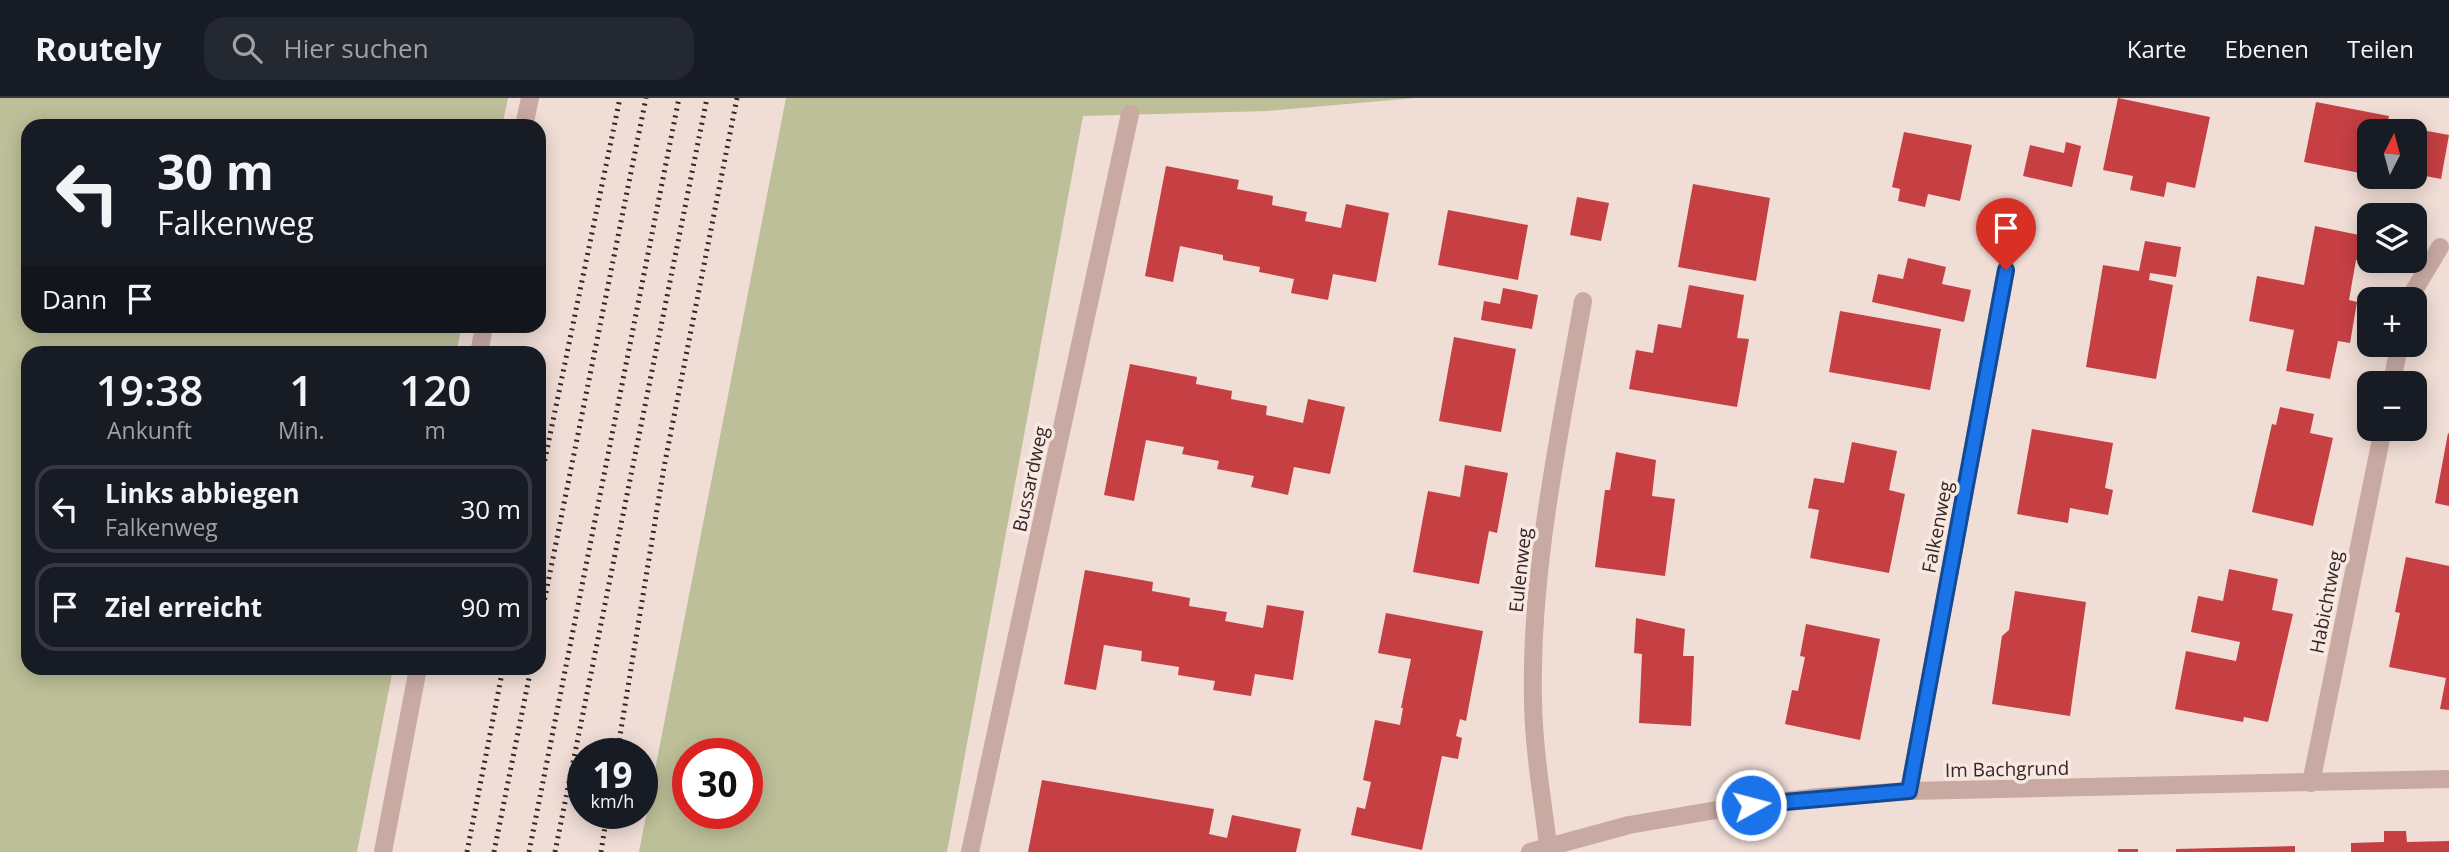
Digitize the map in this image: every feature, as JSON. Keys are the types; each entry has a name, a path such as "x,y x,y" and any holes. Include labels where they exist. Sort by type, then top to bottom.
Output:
{"street":[{"path":"526,119 530,98"},
{"name":"Bussardweg","path":"970,852 1130,114"},
{"path":"2416,287 2440,247"},
{"name":"Falkenweg","path":"1909,791 2006,270"},
{"name":"Eulenweg","path":"1548,845 1535,739 1535,632 1547,510 1583,301"},
{"name":"Habichtweg","path":"2311,783 2381,441"},
{"path":"383,852 417,675"},
{"name":"Im Bachgrund","path":"1530,852 1629,825 1728,808 1909,791 2449,779"}],"green space":[{"path":"0,98 508,98 504,119 21,119 21,333 460,333 458,346 21,346 21,675 392,675 357,852 0,852"},
{"path":"786,98 1415,98 1267,111 1083,116 947,852 639,852 643,829 658,829 658,755"}],"building":[{"path":"2118,98 2210,117 2195,188 2167,182 2164,197 2130,190 2133,176 2103,170"},
{"path":"2316,102 2389,116 2388,119 2357,119 2357,172 2304,162"},
{"path":"2427,131 2449,135 2441,179 2427,176"},
{"path":"1904,132 1972,145 1960,201 1928,194 1925,207 1898,201 1900,189 1892,187"},
{"path":"2066,142 2081,146 2072,187 2023,176 2030,145 2064,153"},
{"path":"1166,166 1239,180 1237,189 1273,196 1272,205 1307,212 1305,221 1341,228 1346,204 1389,213 1376,282 1333,274 1328,300 1291,293 1294,279 1259,272 1260,267 1223,260 1223,255 1180,246 1173,282 1145,276"},
{"path":"1693,184 1770,198 1756,281 1678,267"},
{"path":"1577,197 1609,203 1601,241 1570,235"},
{"path":"1448,210 1528,225 1518,280 1438,265"},
{"path":"2315,226 2357,235 2357,260 2349,300 2357,302 2350,343 2338,341 2330,379 2286,371 2294,330 2249,321 2257,276 2304,285"},
{"path":"2145,241 2181,247 2176,277 2150,273 2149,280 2173,285 2156,379 2086,367 2103,265 2139,271"},
{"path":"1908,258 1946,267 1942,284 1971,290 1964,322 1872,302 1878,274 1903,279"},
{"path":"1689,285 1744,295 1737,338 1749,339 1737,407 1629,389 1636,350 1653,353 1658,324 1681,328"},
{"path":"1503,288 1538,295 1532,329 1481,320 1484,301 1500,304"},
{"path":"1840,311 1941,329 1930,390 1829,372"},
{"path":"1454,337 1516,349 1501,432 1439,421"},
{"path":"1130,364 1197,377 1196,384 1232,391 1231,399 1267,406 1266,415 1303,423 1308,399 1345,407 1330,474 1294,467 1288,495 1251,487 1254,476 1217,469 1219,461 1182,454 1184,447 1146,440 1134,501 1104,495"},
{"path":"2280,407 2314,414 2310,433 2333,438 2313,526 2252,512 2272,424 2276,425"},
{"path":"2032,429 2113,443 2105,488 2113,490 2108,515 2070,508 2068,523 2017,514"},
{"path":"2449,434 2449,506 2435,503"},
{"path":"1852,442 1897,451 1889,490 1905,494 1889,573 1810,558 1819,510 1808,508 1814,478 1844,483"},
{"path":"1616,452 1656,460 1652,496 1675,499 1665,576 1595,567 1605,490 1610,490"},
{"path":"1465,465 1508,473 1497,533 1489,531 1479,584 1413,572 1428,491 1460,497"},
{"path":"2406,557 2449,566 2449,710 2440,709 2446,678 2389,667 2400,613 2395,612"},
{"path":"2229,569 2278,579 2272,610 2293,614 2268,722 2244,717 2243,722 2175,709 2186,651 2236,661 2240,642 2191,632 2198,596 2223,601"},
{"path":"1085,570 1153,582 1152,591 1190,598 1189,606 1227,612 1225,621 1263,628 1267,605 1304,611 1293,680 1255,674 1251,696 1213,690 1215,681 1178,675 1179,667 1141,661 1142,651 1104,645 1096,690 1064,684"},
{"path":"2015,591 2086,602 2070,716 1992,704 2002,636 2009,630"},
{"path":"1386,613 1483,631 1466,721 1460,719 1456,736 1462,738 1458,759 1442,756 1422,850 1351,835 1357,807 1365,809 1371,782 1363,780 1375,720 1400,725 1411,659 1378,653"},
{"path":"1636,618 1685,629 1683,656 1694,656 1691,726 1639,723 1642,654 1634,653"},
{"path":"1806,624 1880,639 1860,740 1785,724 1792,690 1798,691 1805,657 1800,656"},
{"path":"1042,780 1214,809 1209,834 1227,838 1232,815 1301,829 1296,852 1028,852"},
{"path":"2384,831 2406,831 2407,842 2449,841 2449,852 2351,852 2351,843 2384,842"},
{"path":"2295,846 2295,852 2176,852 2176,849"},
{"path":"2118,849 2138,849 2138,852 2118,852"}],"railway":[{"path":"546,454 620,98"},
{"path":"546,592 646,98"},
{"path":"529,852 679,98"},
{"path":"555,852 707,98"},
{"path":"620,738 664,467 737,98"},
{"path":"467,852 502,675"},
{"path":"494,852 530,675"},
{"path":"601,852 605,829"}],"route":[{"path":"1751,805 1909,791 2006,270"}]}
